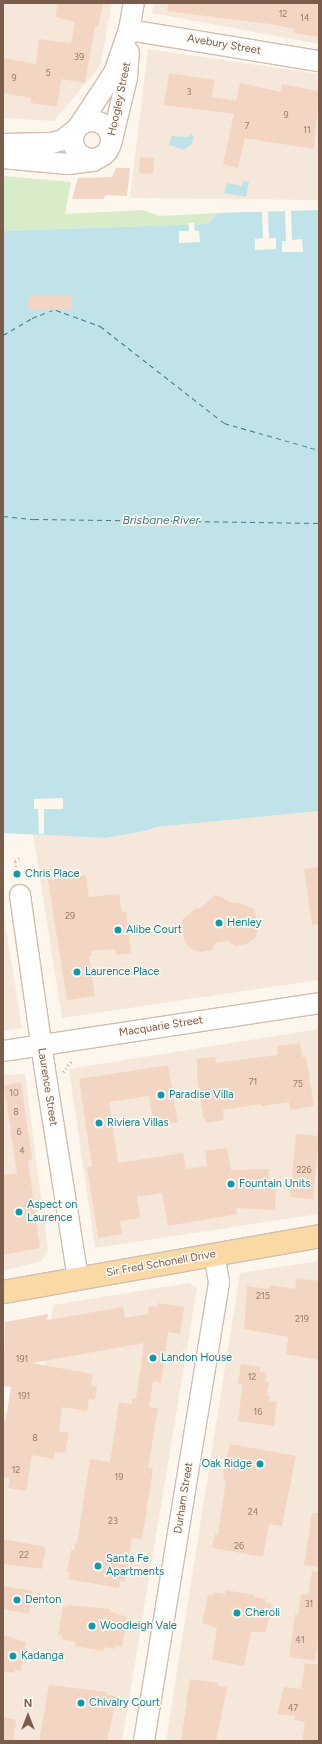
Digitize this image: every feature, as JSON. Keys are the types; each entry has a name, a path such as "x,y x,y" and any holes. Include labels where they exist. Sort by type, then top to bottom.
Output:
{"main road":[{"name":"Sir Fred Schonell Drive","path":"3,1292 319,1236"}],"street":[{"name":"Hoogley Street","path":"105,151 127,78 129,30 134,3"},
{"name":"Hoogley Street","path":"78,127 112,77 129,30"},
{"name":"Avebury Street","path":"129,30 319,61"},
{"path":"3,144 51,143 63,140 87,121 102,123 108,130 105,151 87,163 68,164 3,158"},
{"path":"78,127 72,141 76,152 87,159 105,151"},
{"name":"Laurence Street","path":"20,895 41,1045 78,1278"},
{"name":"Macquarie Street","path":"3,1051 319,1003"},
{"name":"Durham Street","path":"144,1741 219,1282 214,1254"}],"path":[{"path":"16,870 15,861 21,857"},
{"path":"63,1072 72,1060"}],"shaded area":[{"path":"3,3 112,3 100,66 54,121 3,118"},
{"path":"154,3 319,3 319,44 152,13"},
{"path":"148,49 319,74 319,200 130,198"},
{"path":"319,811 319,980 62,1018 33,834 106,838 145,831 156,827"},
{"path":"3,911 22,1028 3,1031"},
{"path":"319,1029 319,1214 95,1248 69,1069"},
{"path":"25,1074 48,1250 41,1261 3,1271 3,1075"},
{"path":"319,1261 319,1741 166,1741 240,1273"},
{"path":"189,1283 197,1288 122,1741 3,1741 3,1411 37,1416 53,1305"}],"green space":[{"path":"3,176 71,182 65,214 143,210 159,216 218,213 207,224 3,231"}],"water":[{"path":"190,133 194,136 192,144 184,150 169,145 171,136 189,137"},
{"path":"243,181 249,182 246,197 224,193 227,183 242,186"},
{"name":"Brisbane River","path":"319,210 319,811 156,827 145,831 106,838 3,833 3,231 207,224 218,213"}],"pier":[{"path":"285,210 291,210 292,240 302,239 303,252 282,252 282,241 286,241"},
{"path":"262,211 268,211 269,238 276,238 276,249 255,250 255,239 263,238"},
{"path":"189,223 194,223 195,231 199,231 200,242 179,243 179,231 189,231"},
{"path":"63,798 63,809 44,809 44,834 39,834 38,809 34,809 34,799"}],"building":[{"path":"58,3 103,3 98,27 95,26 85,83 61,79 57,107 31,103 31,98 3,93 3,58 36,64 39,39 71,43 75,22 55,17"},
{"path":"168,3 319,3 319,37 293,33 294,29 271,24 167,11"},
{"path":"169,73 215,80 212,97 236,101 240,83 281,92 282,84 319,91 314,149 245,138 238,168 223,164 234,114 164,105"},
{"path":"140,157 154,158 153,174 139,173"},
{"path":"116,168 130,168 127,196 106,195 103,199 72,199 78,178 112,177"},
{"path":"29,296 72,296 72,310 28,310"},
{"path":"319,867 319,924 312,925 304,869"},
{"path":"86,875 89,897 119,894 122,912 126,911 131,953 116,955 115,949 91,951 92,956 89,956 95,996 67,1000 48,880"},
{"name":"Henley","path":"215,895 222,897 229,902 239,903 254,909 257,922 260,923 255,938 246,944 235,946 229,941 216,943 212,950 200,952 189,948 184,939 182,920 195,909 201,908"},
{"path":"300,1043 302,1057 306,1057 314,1106 290,1110 289,1102 261,1106 261,1104 223,1110 224,1120 206,1123 205,1117 203,1117 197,1078 197,1059 215,1057 216,1063 278,1055 277,1046"},
{"path":"168,1065 178,1122 154,1126 149,1096 109,1102 118,1163 183,1153 186,1169 207,1166 205,1151 227,1148 231,1170 269,1169 268,1186 276,1186 275,1210 236,1208 237,1214 168,1226 162,1193 137,1197 140,1218 120,1221 122,1234 98,1238 87,1167 92,1167 79,1079"},
{"name":"Aspect on Laurence","path":"21,1082 32,1159 28,1160 40,1248 3,1255 3,1175 17,1173 4,1086"},
{"path":"296,1134 319,1136 313,1199 290,1197"},
{"path":"296,1278 319,1281 319,1360 286,1354 288,1337 244,1329 247,1286 269,1289 270,1285 295,1289"},
{"path":"157,1303 184,1307 180,1334 168,1332 161,1383 153,1381 149,1407 158,1408 148,1468 153,1469 142,1539 132,1538 125,1582 120,1581 119,1588 68,1579 70,1573 67,1572 71,1550 74,1550 75,1542 77,1543 90,1459 110,1462 119,1402 132,1404 132,1398 136,1399 144,1343 32,1363 93,1374 91,1386 97,1387 95,1400 89,1399 87,1411 62,1407 59,1431 69,1433 65,1453 55,1452 54,1459 32,1455 26,1491 8,1488 10,1478 3,1477 3,1423 6,1419 11,1387 3,1386 5,1322 48,1314 47,1320 123,1307 125,1318 148,1314 149,1306 157,1307"},
{"path":"241,1364 260,1367 260,1372 266,1373 265,1382 269,1382 267,1396 270,1396 269,1401 277,1402 274,1426 238,1421 242,1390 241,1384 238,1384"},
{"path":"230,1444 296,1456 282,1526 269,1524 263,1557 212,1548 215,1534 218,1535 226,1481 224,1480 223,1472"},
{"path":"312,1513 319,1513 319,1567 304,1565"},
{"path":"3,1539 46,1547 42,1569 3,1564"},
{"path":"312,1571 319,1572 319,1632 315,1661 289,1657 295,1614 298,1615 301,1594 308,1595"},
{"name":"Denton","path":"3,1586 33,1591 29,1614 3,1609"},
{"name":"Cheroli","path":"226,1590 254,1595 254,1597 266,1599 265,1602 272,1604 266,1632 251,1632 244,1666 212,1660 217,1628 202,1623 208,1595 212,1596 213,1592 225,1594"},
{"name":"Woodleigh Vale","path":"68,1605 110,1609 110,1612 127,1617 122,1647 116,1645 115,1649 104,1647 103,1651 75,1646 76,1642 62,1639 62,1636 58,1635 63,1606 67,1607"},
{"name":"Kadanga","path":"3,1635 26,1642 21,1671 15,1670 14,1673 3,1671"},
{"path":"305,1663 319,1665 319,1741 302,1741 305,1722 295,1720 295,1716 277,1714 284,1687 301,1689"},
{"path":"190,1679 218,1683 218,1686 227,1687 216,1741 181,1741"},
{"path":"49,1685 107,1692 106,1695 117,1696 107,1741 39,1741"},
{"path":"3,1717 16,1720 13,1741 3,1741"}],"ferry route":[{"path":"3,335 32,318 53,310"},
{"path":"56,310 100,326 224,423 319,450"},
{"path":"3,516 34,519 319,523"}],"place":[{"name":"Chris Place","path":"17,874"},
{"name":"Henley","path":"219,923"},
{"name":"Alibe Court","path":"118,930"},
{"name":"Laurence Place","path":"77,972"},
{"name":"Paradise Villa","path":"161,1095"},
{"name":"Riviera Villas","path":"99,1123"},
{"name":"Fountain Units","path":"231,1184"},
{"name":"Aspect on Laurence","path":"19,1212"},
{"name":"Landon House","path":"153,1358"},
{"name":"Oak Ridge","path":"260,1464"},
{"name":"Santa Fe Apartments","path":"98,1566"},
{"name":"Denton","path":"17,1600"},
{"name":"Cheroli","path":"237,1613"},
{"name":"Woodleigh Vale","path":"92,1626"},
{"name":"Kadanga","path":"13,1656"},
{"name":"Chivalry Court","path":"81,1703"}]}
